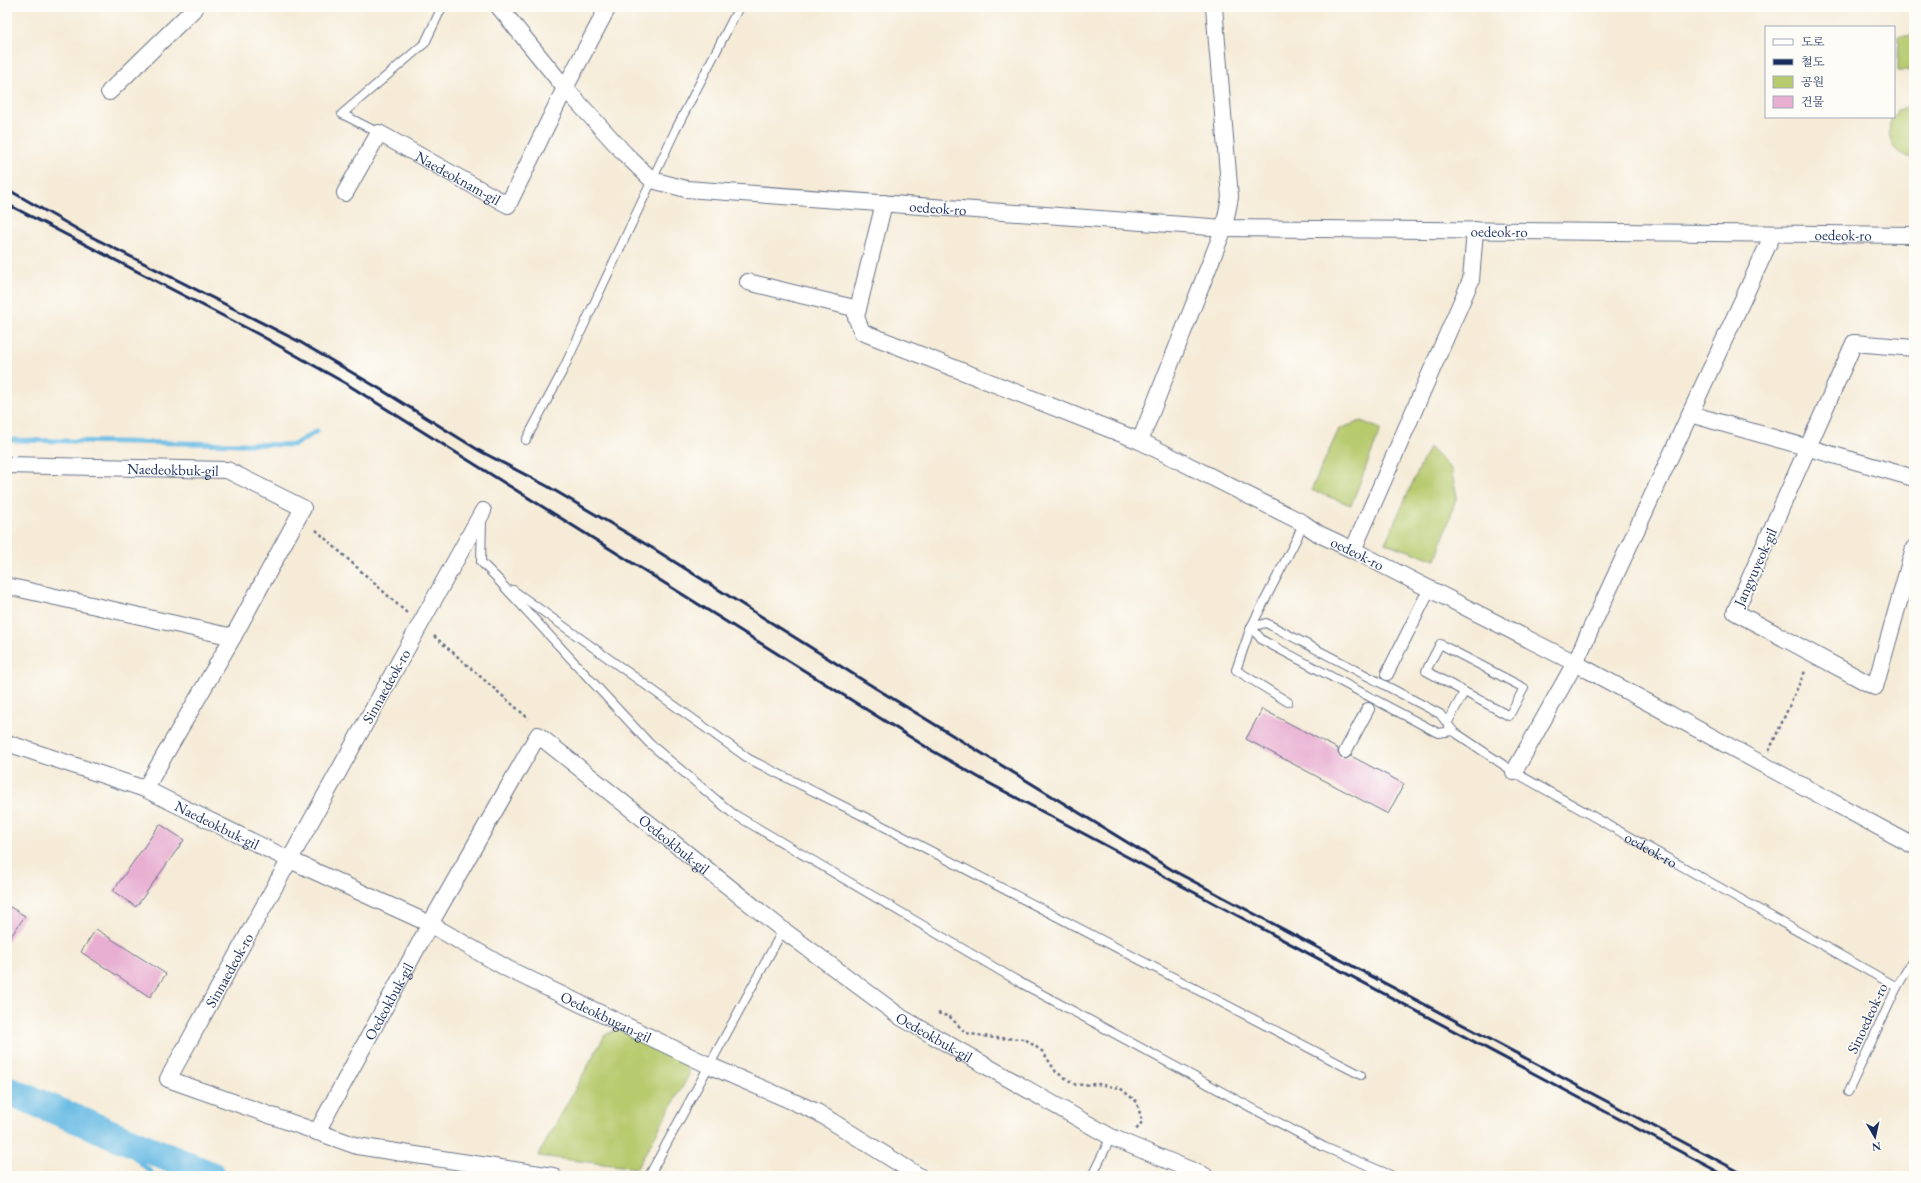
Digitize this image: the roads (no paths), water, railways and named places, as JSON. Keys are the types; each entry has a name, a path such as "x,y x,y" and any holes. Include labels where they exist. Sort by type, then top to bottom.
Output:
{"street":[{"path":"109,92 196,7"},
{"path":"499,7 565,88 625,154 652,180"},
{"path":"565,88 608,7"},
{"path":"1140,441 1224,228 1230,197 1214,7"},
{"name":"Naedeoknam-gil","path":"379,133 508,206 565,88"},
{"path":"345,193 379,133"},
{"name":"oedeok-ro","path":"652,180 686,188 1224,228 1914,235"},
{"path":"748,282 858,309 884,203"},
{"path":"1352,550 1471,280 1475,230"},
{"path":"1514,772 1575,663 1773,234"},
{"name":"oedeok-ro","path":"858,309 856,317 862,332 1140,441 1303,523 1318,534 1575,663 1914,846"},
{"name":"Jangyuyeok-gil","path":"1914,348 1854,343 1735,612 1875,687 1914,548"},
{"path":"1690,414 1914,478"},
{"name":"Naedeokbuk-gil","path":"7,465 227,470 303,508 233,637 145,789"},
{"name":"Sinnaedeok-ro","path":"483,511 168,1079 357,1146 553,1176"},
{"path":"7,586 233,637"},
{"path":"1387,674 1425,598"},
{"path":"1345,752 1368,709"},
{"name":"Oedeokbuk-gil","path":"317,1132 430,924 538,735 783,930 902,1018 1111,1137 1206,1176"},
{"name":"Naedeokbuk-gil","path":"7,743 145,789 290,860"},
{"name":"Oedeokbugan-gil","path":"290,860 430,924 508,969 709,1065 817,1112 919,1176"}],"lane":[{"name":"Naedeoknam-gil","path":"379,133 342,114 426,43 442,7"},
{"path":"526,440 562,372 652,180 739,7"},
{"path":"483,511 480,562 649,743 732,813 1021,983 1324,1147 1394,1176"},
{"path":"1288,702 1236,670 1251,627 1297,538 1303,523"},
{"path":"498,580 749,759 882,826 1361,1075"},
{"path":"1266,623 1440,714 1448,722 1453,731 1438,733 1262,640 1251,627 1266,623"},
{"path":"1440,644 1524,688 1509,716 1464,692 1426,671 1440,644"},
{"path":"1448,722 1464,692"},
{"name":"oedeok-ro","path":"1453,731 1514,772 1897,987"},
{"path":"649,1176 783,930"},
{"name":"Sinoedeok-ro","path":"1848,1092 1897,987 1914,958"},
{"path":"1092,1176 1111,1137"}],"waterway":[{"path":"7,440 294,445 317,431"},
{"path":"7,1090 212,1176"},
{"path":"107,1132 155,1176"}],"railway":[{"path":"7,189 84,233 300,342 380,389 480,451 547,486 654,549 877,689 1174,871 1747,1176"},
{"path":"7,204 258,334 345,383 931,750 985,781 1726,1176"}]}
